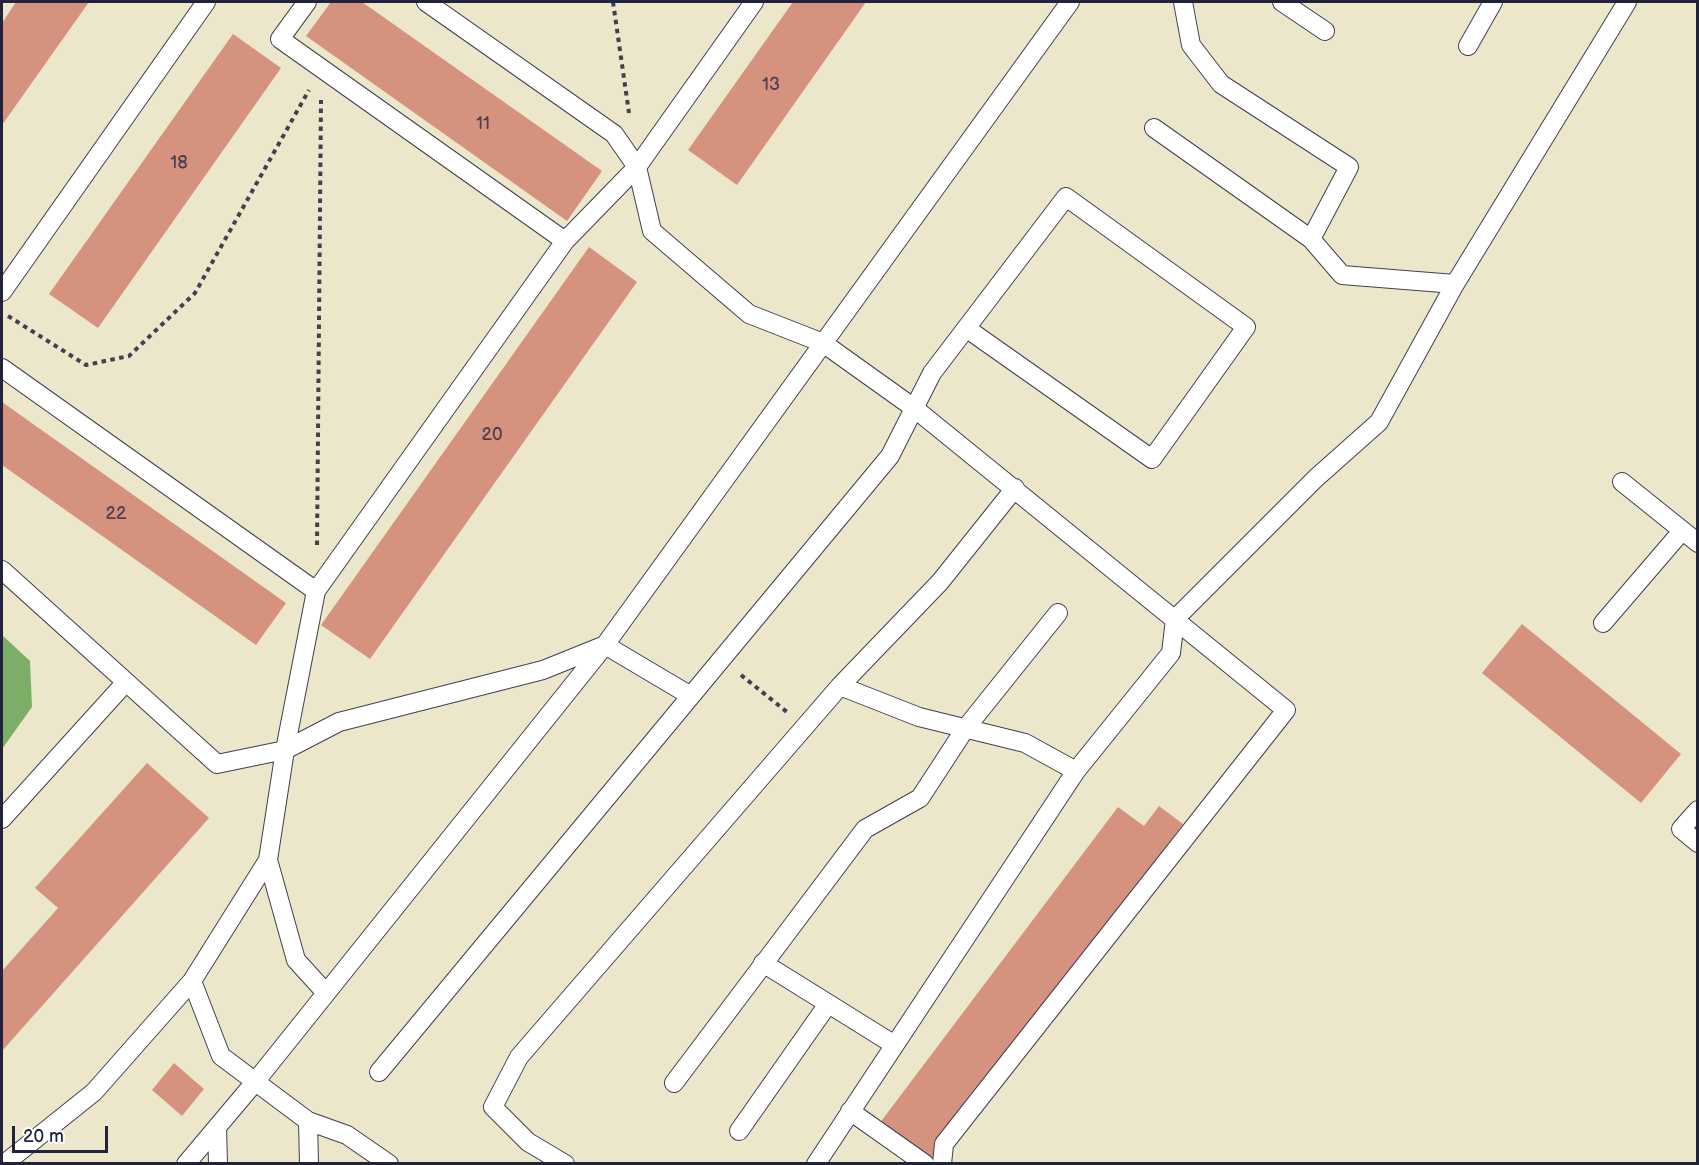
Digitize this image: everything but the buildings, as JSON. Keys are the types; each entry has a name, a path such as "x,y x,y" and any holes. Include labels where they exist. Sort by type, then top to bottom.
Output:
{"lane":[{"path":"2,292 206,2"},
{"path":"307,2 280,39 565,241"},
{"path":"426,2 614,134 637,167 652,231 749,314 823,344 914,408 1016,488 1286,710 944,1143 942,1164"},
{"path":"4,1164 94,1092 192,981 268,860 285,750 316,591 565,241 637,167 754,2"},
{"path":"186,1164 255,1082 604,645 1070,2"},
{"path":"1183,2 1191,45 1221,84 1349,167 1311,239"},
{"path":"1282,2 1324,31"},
{"path":"1468,46 1493,2"},
{"path":"816,1164 893,1044 1076,771 1172,653 1175,619 1316,478 1379,422 1455,284 1627,2"},
{"path":"1155,128 1311,239 1342,275 1455,284"},
{"path":"379,1072 890,456 932,372 1066,197 1246,327 1152,459 966,328"},
{"path":"2,368 316,591"},
{"path":"1622,482 1698,543"},
{"path":"565,1164 528,1142 493,1107 519,1057 840,686 940,582 1016,488"},
{"path":"1603,623 1682,531"},
{"path":"2,570 218,764 285,750 339,722 543,670 604,645"},
{"path":"674,1083 865,829 920,798 965,729 1058,613"},
{"path":"604,645 691,696"},
{"path":"2,819 126,682"},
{"path":"840,686 919,717 1025,742 1076,771"},
{"path":"1698,810 1681,829 1698,843"},
{"path":"268,860 296,960 326,993"},
{"path":"764,963 893,1044"},
{"path":"192,981 221,1056 309,1121 347,1135 389,1164"},
{"path":"739,1131 828,1004"},
{"path":"850,1111 925,1164"},
{"path":"309,1121 309,1164"},
{"path":"217,1127 218,1164"}],"path":[{"path":"613,2 630,120"},
{"path":"2,312 86,365 129,356 195,293 321,68"},
{"path":"316,591 321,68"},
{"path":"722,659 805,727"}],"green space":[{"path":"2,635 30,661 32,707 2,749"}]}
